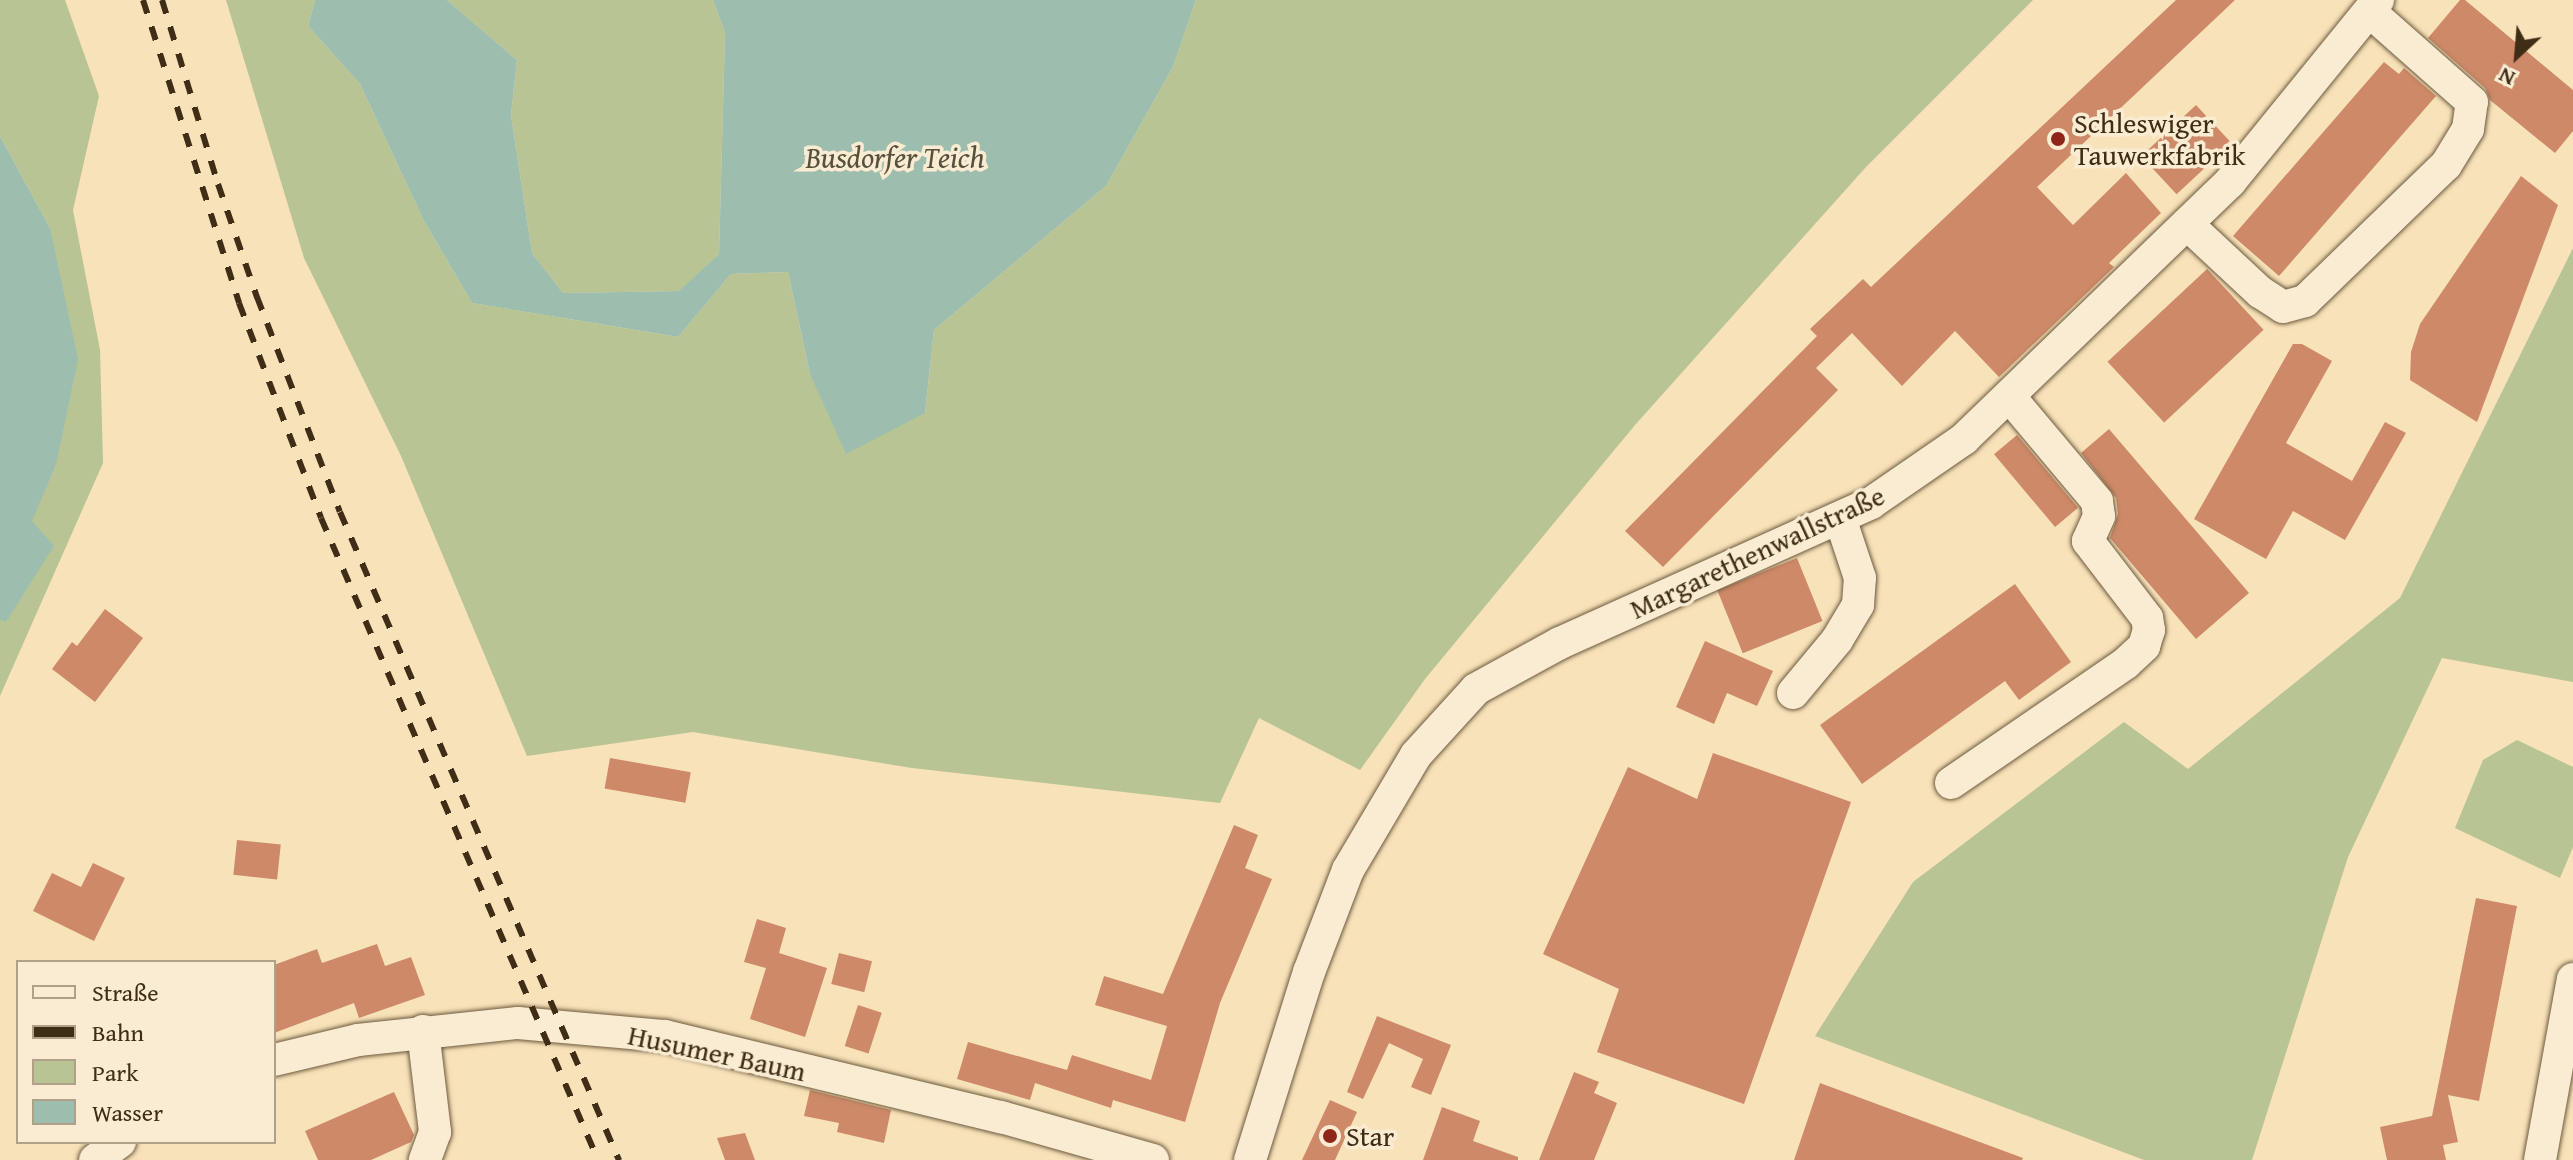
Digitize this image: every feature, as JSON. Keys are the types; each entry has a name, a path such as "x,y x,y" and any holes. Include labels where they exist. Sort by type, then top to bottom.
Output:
{"street":[{"name":"Margarethenwallstraße","path":"1250,1160 1309,972 1348,870 1416,755 1476,689 1560,643 1871,503 1964,439 2230,182 2374,5"},
{"path":"2187,224 2260,292 2283,307 2305,301 2446,165 2468,129 2472,102 2374,5"},
{"path":"1951,783 2126,663 2144,646 2149,630 2147,618 2088,541 2099,516 2097,501 2009,396"},
{"path":"1793,693 1837,640 1858,605 1860,578 1840,518"},
{"path":"2540,1160 2573,979"},
{"name":"Husumer Baum","path":"276,1060 358,1040 518,1023 665,1036 1001,1117 1153,1160"},
{"path":"423,1031 435,1132 425,1160"},
{"path":"95,1160 117,1144"}],"green space":[{"path":"0,0 65,0 99,96 73,210 100,350 103,463 0,696 0,620 7,621 31,521 56,465 50,228 0,136"},
{"path":"226,0 315,0 308,26 360,84 423,219 472,303 678,337 731,274 788,272 810,374 925,413 934,330 1106,186 1173,67 1196,0 2033,0 1866,167 1635,425 1425,679 1360,770 1259,718 1220,803 912,768 693,732 527,756 401,456 304,258"},
{"path":"447,0 713,0 725,33 719,254 680,291 563,293 532,253 511,115 517,60"},
{"path":"2573,248 2573,682 2442,658 2348,857 2252,1160 2144,1160 1815,1036 1913,882 2124,722 2188,769 2400,598"},
{"path":"2517,740 2573,767 2573,847 2560,878 2455,828 2483,760"}],"water":[{"name":"Busdorfer Teich","path":"315,0 447,0 517,60 511,115 532,253 563,293 679,291 719,254 725,33 713,0 1196,0 1173,67 1106,186 934,330 925,413 846,454 810,374 788,272 731,274 678,337 472,303 423,219 360,84 308,26"},
{"path":"0,136 50,228 78,359 56,465 32,521 54,546 6,622 0,620"}],"building":[{"path":"2176,0 2235,0 2037,187 2073,225 2126,173 2161,213 2109,263 2114,267 1999,377 1955,331 1902,386 1852,333 1816,368 1838,390 1663,567 1625,531 1817,336 1810,329 1863,279 1871,287"},
{"path":"2460,0 2465,0 2573,90 2573,131 2555,153 2490,100 2485,88 2428,38"},
{"path":"2384,62 2399,74 2404,68 2436,96 2279,276 2233,236"},
{"path":"2196,105 2231,143 2177,194 2141,156"},
{"path":"2521,176 2558,205 2477,422 2410,380 2411,352 2420,324"},
{"path":"2207,269 2264,330 2164,422 2108,362"},
{"path":"2293,344 2302,344 2332,361 2286,443 2352,481 2385,422 2406,433 2345,540 2293,511 2266,559 2194,519"},
{"path":"2109,429 2249,593 2196,639 2110,538 2118,514 2116,498 2081,453"},
{"path":"2017,435 2078,508 2055,527 1994,454"},
{"path":"1797,558 1822,621 1743,653 1717,590"},
{"path":"2015,584 2071,662 2019,700 2005,681 1862,784 1820,725"},
{"path":"105,609 143,638 95,702 52,669 72,642 77,646"},
{"path":"1705,641 1773,671 1757,706 1727,693 1714,724 1676,707"},
{"path":"1713,753 1851,802 1744,1104 1597,1052 1619,989 1543,954 1628,767 1697,799"},
{"path":"610,758 691,772 685,803 605,789"},
{"path":"1234,825 1258,835 1245,868 1272,879 1220,1003 1185,1122 1113,1100 1111,1108 1035,1083 1030,1100 957,1079 968,1042 1067,1070 1072,1055 1151,1080 1167,1026 1095,1005 1104,976 1163,994"},
{"path":"237,840 281,845 277,879 233,875"},
{"path":"93,863 125,878 94,941 33,911 52,873 81,887"},
{"path":"2476,898 2517,906 2479,1101 2448,1095 2458,1142 2443,1145 2446,1160 2387,1160 2380,1127 2432,1116"},
{"path":"757,919 786,928 779,953 827,968 805,1037 750,1019 766,968 744,962"},
{"path":"377,944 385,966 411,957 425,995 359,1018 354,1003 276,1032 276,964 317,949 322,963"},
{"path":"839,953 872,961 864,992 831,984"},
{"path":"858,1005 882,1013 868,1054 845,1046"},
{"path":"1377,1016 1451,1045 1431,1095 1411,1087 1423,1059 1389,1043 1363,1099 1347,1092"},
{"path":"1574,1072 1599,1082 1594,1093 1617,1103 1594,1160 1539,1160"},
{"path":"1820,1083 2023,1158 1794,1160"},
{"path":"810,1090 891,1110 884,1143 837,1132 839,1123 804,1116"},
{"path":"394,1092 414,1135 411,1142 371,1160 318,1160 305,1131"},
{"name":"Star","path":"1330,1100 1357,1112 1335,1160 1302,1160"},
{"path":"1442,1107 1480,1121 1473,1141 1518,1157 1518,1160 1423,1160"},
{"path":"745,1133 755,1160 725,1160 717,1138"}],"railway":[{"path":"143,0 239,303 321,518 598,1160"},
{"path":"162,0 218,184 257,297 340,512 619,1160"}],"place":[{"name":"Schleswiger Tauwerkfabrik","path":"2058,139"},
{"name":"Star","path":"1330,1136"}]}
